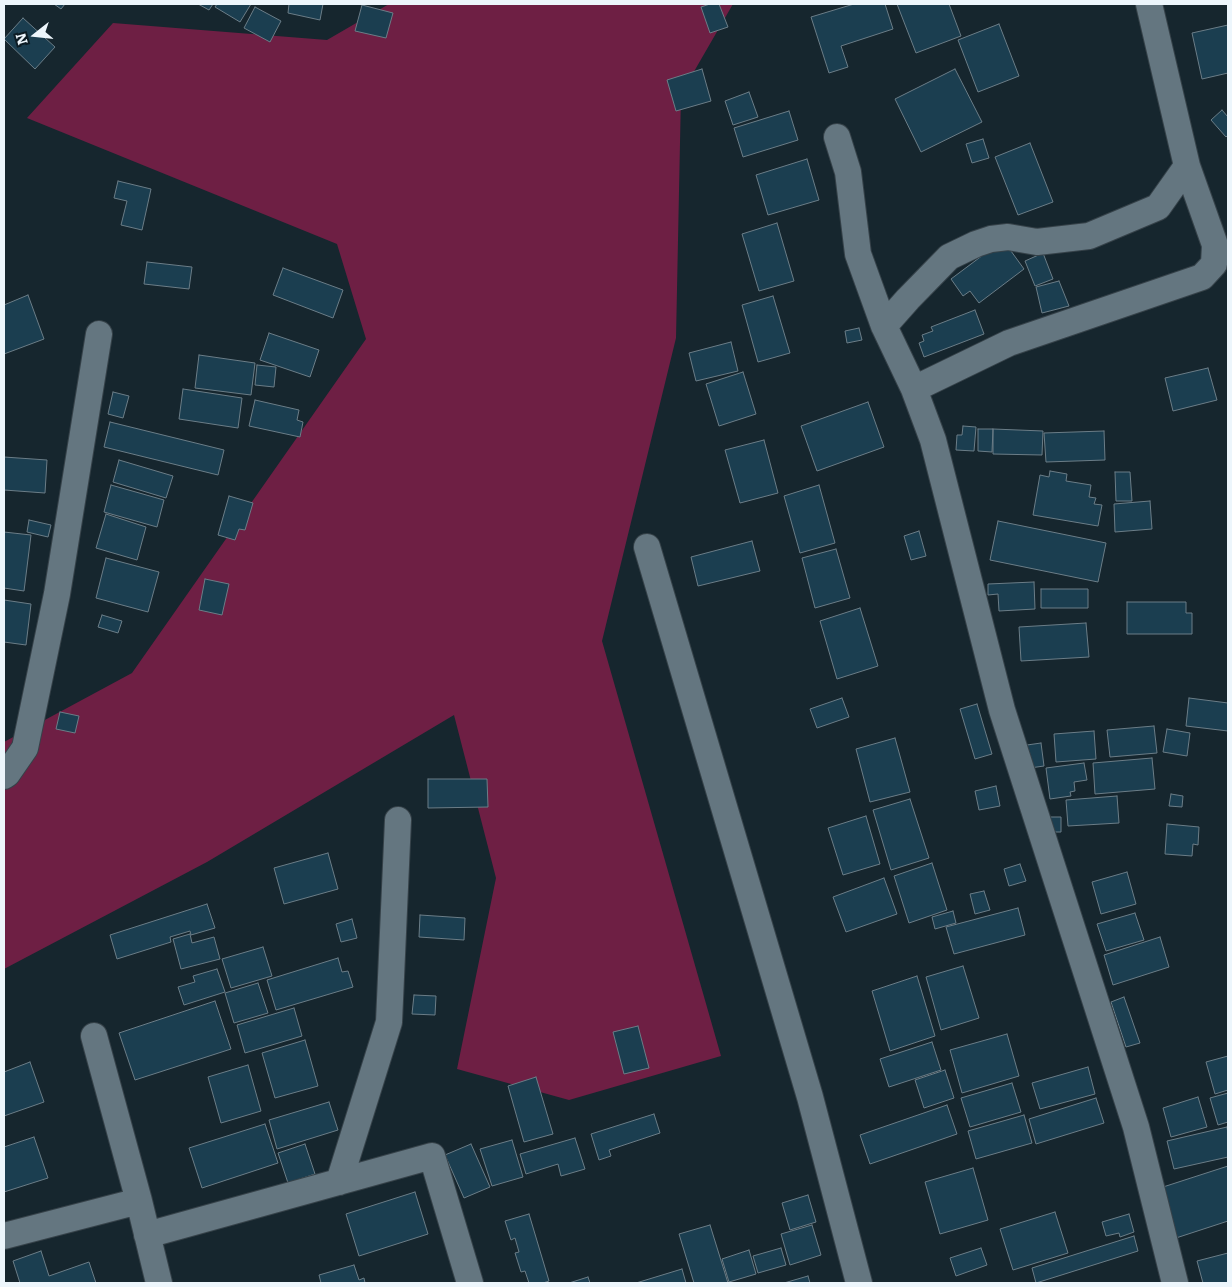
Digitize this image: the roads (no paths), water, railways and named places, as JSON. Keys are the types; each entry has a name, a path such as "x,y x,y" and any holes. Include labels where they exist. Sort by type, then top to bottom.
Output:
{"street":[{"path":"914,389 1009,343 1202,277 1214,264 1215,245 1187,166 1149,4"},
{"path":"837,137 848,172 858,254 884,326 914,389 933,440 1002,710 1136,1127 1175,1283"},
{"path":"884,326 949,257 990,239 1008,237 1037,242 1088,236 1158,207 1187,166"},
{"path":"4,776 24,748 27,738 57,594 99,334"},
{"path":"647,547 810,1096 859,1283"},
{"path":"339,1182 390,1022 398,820"},
{"path":"94,1036 148,1235 159,1283"},
{"path":"148,1235 432,1156 470,1283"},
{"path":"4,1236 138,1201"}]}
